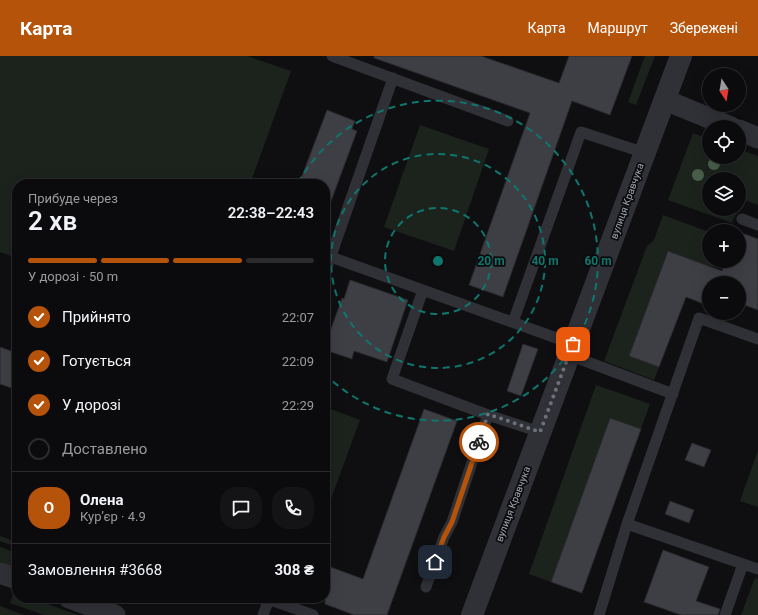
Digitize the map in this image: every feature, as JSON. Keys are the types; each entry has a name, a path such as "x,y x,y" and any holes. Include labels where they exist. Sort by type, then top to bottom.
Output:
{"street":[{"name":"вулиця Кравчука","path":"472,615 681,56"},
{"path":"665,100 714,120"},
{"path":"746,133 758,138"},
{"path":"0,573 12,577"},
{"path":"86,603 115,615"}],"lane":[{"path":"332,56 508,120"},
{"path":"393,78 331,257 513,322 571,350 673,394"},
{"path":"513,322 582,132 644,152"},
{"path":"742,219 758,225"},
{"path":"423,290 392,379 540,432"},
{"path":"599,615 627,524 699,318 758,339"},
{"path":"426,587 444,537 452,522 488,414"},
{"path":"627,524 758,569"},
{"path":"725,615 743,564"},
{"path":"263,615 266,603"},
{"path":"278,603 313,615"}],"shaded area":[{"path":"0,56 247,56 291,71 252,179 12,179 12,256 0,252"},
{"path":"645,56 655,56 636,105 628,102"},
{"path":"420,125 489,149 454,251 384,227"},
{"path":"693,133 702,136 702,164 746,164 746,152 758,156 758,205 746,200 746,172 702,172 702,212 668,200"},
{"path":"663,215 702,229 702,264 669,251 659,367 654,380 604,361 647,246 654,240"},
{"path":"713,216 735,216 732,223"},
{"path":"596,385 650,404 641,429 610,418 551,582 529,574"},
{"path":"330,409 360,420 330,499"},
{"path":"758,450 758,507 740,501"},
{"path":"0,536 12,540 12,545 0,541"},
{"path":"0,547 12,551 12,567 0,563"},
{"path":"755,578 758,579 758,615 741,615"},
{"path":"12,598 12,603 45,603 78,615 44,615 10,603"},
{"path":"0,606 24,615 0,615"}],"building":[{"path":"374,56 481,56 559,83 569,56 632,56 610,115 572,101 503,297 469,285 530,113 374,58"},
{"path":"327,110 355,121 352,129 357,131 330,204 330,179 301,179"},
{"path":"746,235 758,239 758,310 746,306 746,276 702,276 702,303 686,297 659,367 629,356 668,251 702,264 702,268 714,268 722,271 723,268 746,268"},
{"path":"350,280 408,300 387,362 354,351 352,359 330,352 330,332 342,298 344,299"},
{"path":"523,344 538,349 521,396 507,391"},
{"path":"0,347 12,351 12,388 0,384"},
{"path":"424,409 457,421 387,615 354,615 325,604 330,603 330,567 363,579"},
{"path":"610,418 641,429 582,593 551,582"},
{"path":"692,443 711,450 704,467 685,460"},
{"path":"670,501 694,510 689,523 665,514"},
{"path":"663,550 709,567 696,601 720,609 718,615 681,615 644,602"}],"way so far":[{"path":"479,442 488,414 540,432 573,344"}],"route":[{"path":"435,562 444,537 452,522 479,442"}]}
